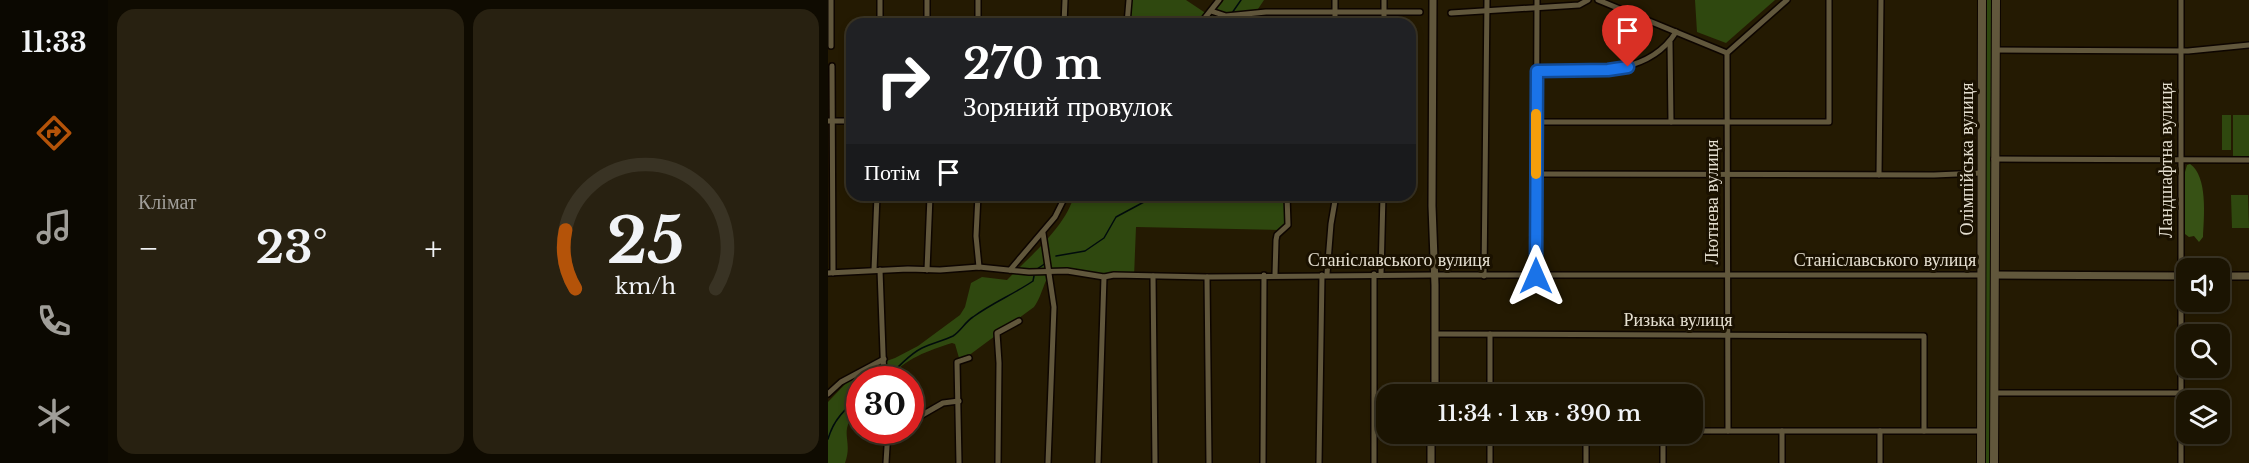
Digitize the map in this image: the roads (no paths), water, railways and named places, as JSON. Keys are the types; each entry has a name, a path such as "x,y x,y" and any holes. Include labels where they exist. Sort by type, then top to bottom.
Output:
{"main road":[{"name":"Олімпійська вулиця","path":"1981,463 1982,0"},
{"name":"Олімпійська вулиця","path":"1994,463 1996,0"},
{"name":"Станіславського вулиця","path":"1981,276 1995,275"}],"street":[{"path":"831,0 831,46"},
{"path":"880,0 880,18"},
{"path":"927,0 927,18"},
{"path":"978,0 978,18"},
{"path":"1064,18 1065,0"},
{"path":"1128,18 1129,0"},
{"path":"1205,18 1219,0"},
{"path":"1335,0 1335,18"},
{"path":"1384,0 1384,18"},
{"path":"1433,0 1433,384"},
{"path":"1484,276 1487,0"},
{"path":"1536,276 1537,0"},
{"path":"1451,13 1581,5 1587,0"},
{"path":"1598,0 1727,52 1787,0"},
{"path":"1536,122 1829,122 1829,0"},
{"path":"1880,175 1881,0"},
{"name":"Ландшафтна вулиця","path":"2181,0 2184,258"},
{"path":"1211,11 1224,16 1266,12 1420,12"},
{"path":"1537,71 1608,70 1628,67 1670,42 1676,32"},
{"path":"1670,42 1671,122"},
{"path":"1995,50 2181,51 2249,45"},
{"name":"Лютнева вулиця","path":"1727,52 1728,431"},
{"path":"830,273 832,66"},
{"path":"830,121 846,121"},
{"path":"1995,159 2249,160"},
{"path":"1536,174 1982,173"},
{"path":"877,201 877,270 884,366"},
{"path":"927,270 930,201"},
{"path":"978,201 976,236 979,267"},
{"path":"1010,270 1043,233 1059,212 1064,201"},
{"path":"1275,275 1276,240 1277,235 1288,225 1287,201"},
{"path":"1319,463 1325,275 1335,201"},
{"path":"1381,274 1383,201"},
{"path":"1043,233 1054,307 1048,463"},
{"name":"Станіславського вулиця","path":"830,273 979,267 1049,272 1067,271 1104,277 1114,275 1207,277 1374,274 1981,276"},
{"path":"1374,274 1374,463"},
{"path":"1263,275 1263,463"},
{"name":"Станіславського вулиця","path":"1995,275 2176,276"},
{"path":"1153,276 1155,463"},
{"path":"2230,276 2249,276"},
{"path":"1098,463 1104,277"},
{"path":"1207,277 1209,463"},
{"name":"Ландшафтна вулиця","path":"2181,390 2183,312"},
{"path":"998,463 999,363 996,333 1019,321"},
{"name":"Ризька вулиця","path":"1433,334 1924,336 1924,431"},
{"path":"1490,334 1490,384"},
{"path":"959,463 957,362 969,358"},
{"path":"828,394 841,382 884,359"},
{"path":"1994,393 2176,393"},
{"path":"924,414 944,403 959,401"},
{"path":"1703,431 1982,431"},
{"path":"1782,431 1782,463"},
{"path":"1880,431 1880,463"},
{"path":"886,463 887,444"},
{"path":"1433,444 1433,463"},
{"path":"1490,444 1490,463"},
{"path":"1586,444 1586,463"},
{"path":"1663,444 1663,463"},
{"name":"Ландшафтна вулиця","path":"2181,444 2181,463"}],"waterway":[{"path":"1232,13 1241,0"},
{"path":"1056,256 1085,251 1104,238 1116,217 1146,201"},
{"path":"1037,269 1046,263"},
{"path":"899,366 918,350 953,336 970,319 1033,281 1034,276"},
{"path":"828,439 833,427 846,410"}]}
